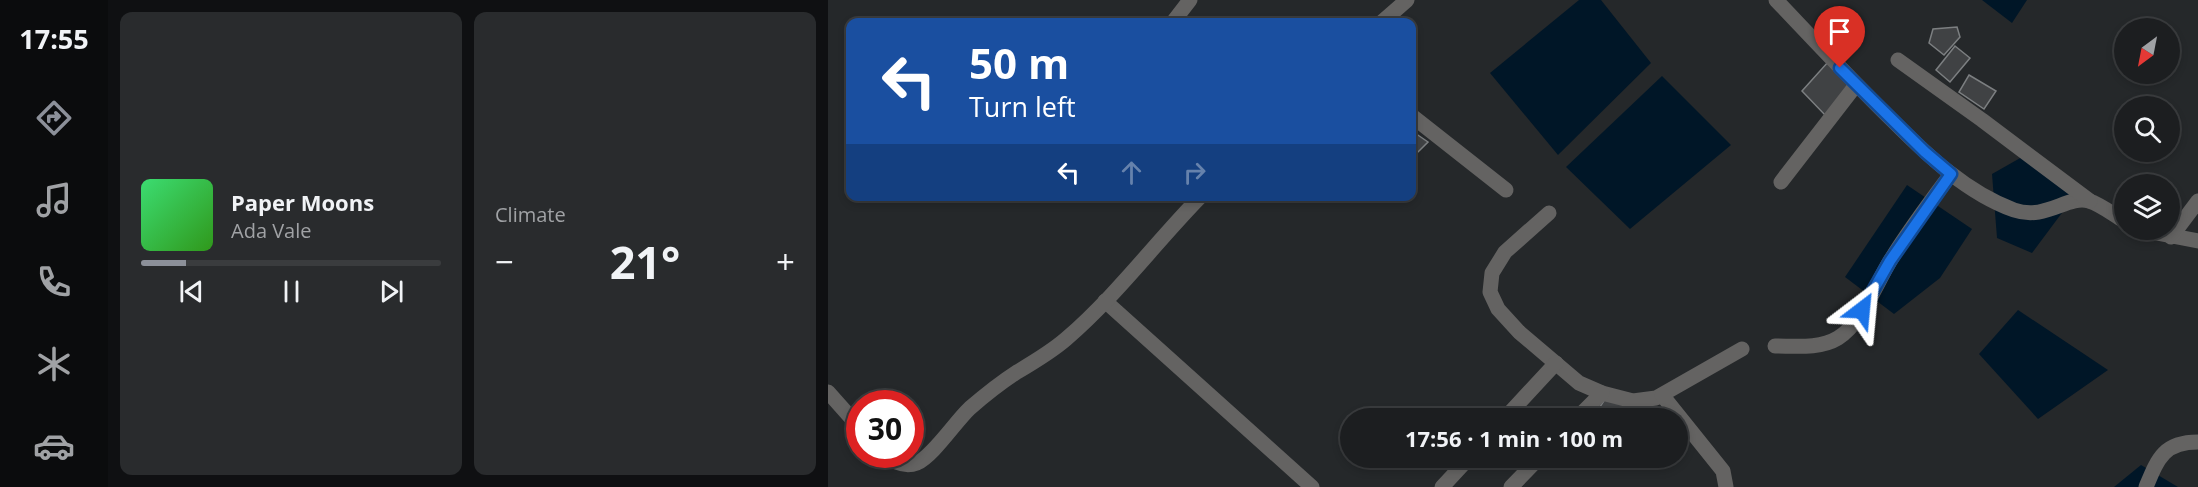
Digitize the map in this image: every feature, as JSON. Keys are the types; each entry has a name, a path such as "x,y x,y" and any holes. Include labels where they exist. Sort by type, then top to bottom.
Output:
{"street":[{"path":"1176,18 1190,0"},
{"path":"1387,18 1407,0"},
{"path":"1776,0 1856,85 1925,152 1951,174 1977,191 2012,209 2029,214 2081,200 2090,201"},
{"path":"1898,60 2090,201 2114,215"},
{"path":"1781,182 1856,85"},
{"path":"1416,119 1506,190"},
{"path":"1775,346 1824,345 1839,338 1862,310 1890,261 1951,174"},
{"path":"924,459 959,418 974,405 1016,373 1046,356 1067,338 1105,301 1196,201"},
{"path":"2180,225 2198,201"},
{"path":"1550,213 1505,252 1492,273 1490,292 1498,309 1519,332 1579,383 1602,393 1633,401 1656,398 1742,349"},
{"path":"2180,238 2198,241"},
{"path":"1105,301 1312,487"},
{"path":"1514,408 1556,363"},
{"path":"828,392 846,412"},
{"path":"1587,408 1602,393"},
{"path":"1662,395 1723,471 1726,487"},
{"path":"2146,487 2161,455 2180,442 2198,442"},
{"path":"1442,487 1460,468"},
{"path":"1511,487 1529,468"}],"water":[{"path":"1579,0 1601,0 1651,63 1558,155 1490,73"},
{"path":"1982,0 2027,0 2012,23"},
{"path":"1662,76 1731,145 1630,229 1566,167"},
{"path":"2029,153 2079,190 2032,253 1997,238 1992,174"},
{"path":"1907,185 1972,229 1940,278 1894,314 1845,277"},
{"path":"2018,310 2108,370 2038,419 1979,354"},
{"path":"2141,465 2178,487 2114,487"}],"building":[{"path":"1957,27 1960,37 1944,55 1929,43 1933,29"},
{"path":"1955,46 1970,58 1950,82 1936,70"},
{"path":"1828,62 1850,86 1825,115 1802,91"},
{"path":"1969,75 1996,91 1984,109 1959,92"},
{"path":"1416,134 1428,142 1416,153"},
{"path":"1605,399 1618,401 1627,408 1599,408"}],"route":[{"path":"1840,68 1925,152 1951,174 1890,261 1862,310"}]}
